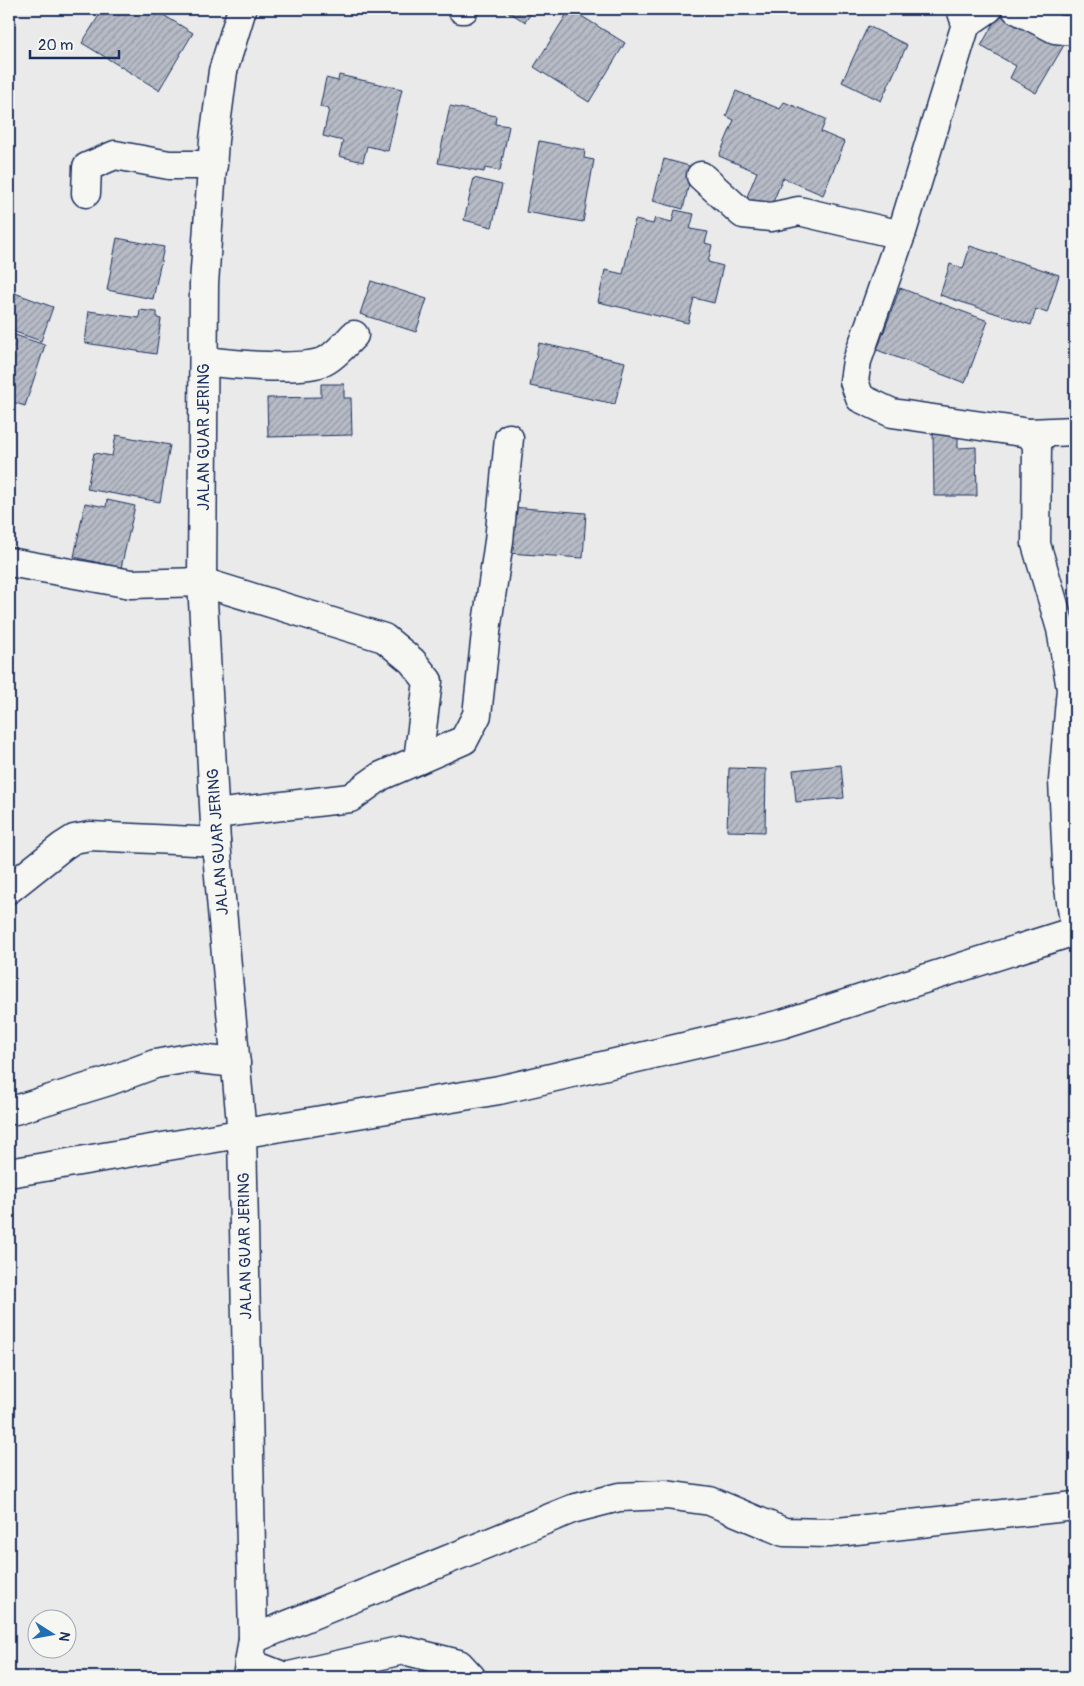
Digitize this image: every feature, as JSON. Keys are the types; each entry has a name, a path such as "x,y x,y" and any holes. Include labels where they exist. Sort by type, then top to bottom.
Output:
{"street":[{"name":"JALAN GUAR JERING","path":"242,9 223,71 213,165 204,284 202,582 216,842 242,1135 250,1660"},
{"path":"988,9 963,16 901,235 857,361 854,381 860,398 892,413 1029,433 1075,431"},
{"path":"1016,9 1055,30 1075,31"},
{"path":"86,193 88,167 115,155 169,165 213,165"},
{"path":"701,176 743,214 771,217 799,211 901,235"},
{"path":"204,361 244,366 297,365 325,361 354,336"},
{"path":"9,1173 499,1090 782,1024 1075,929 1068,882 1063,781 1071,689 1061,630 1036,544 1037,444 1029,433"},
{"path":"215,814 350,798 381,776 464,740 477,715 499,541 509,438"},
{"path":"9,562 131,584 202,582 384,638 412,661 428,681 418,760"},
{"path":"9,889 74,839 90,836 216,842"},
{"path":"15,1110 110,1081 155,1064 189,1058 236,1063"},
{"path":"250,1660 572,1509 619,1497 666,1495 710,1501 784,1532 829,1533 1075,1506"},
{"path":"250,1660 285,1677 403,1650 459,1664 471,1677"}],"building":[{"path":"103,9 163,9 167,12 165,16 193,33 159,90 82,43"},
{"path":"504,9 534,9 525,22"},
{"path":"570,9 625,43 589,102 534,67"},
{"path":"1001,9 1064,45 1036,93 1010,78 1016,66 981,46"},
{"path":"868,26 907,45 881,101 842,82"},
{"path":"339,75 402,89 388,151 367,146 363,162 339,156 343,141 323,136 329,109 320,107 326,78 338,81"},
{"path":"1075,76 1075,90 1070,87"},
{"path":"736,91 780,109 784,102 826,119 821,132 845,142 823,195 783,178 770,209 746,199 757,172 719,156 734,120 726,116"},
{"path":"450,106 496,116 495,124 509,126 500,171 485,168 484,172 438,163"},
{"path":"539,141 585,150 584,158 594,160 583,222 526,212"},
{"path":"664,159 693,167 683,209 653,201"},
{"path":"474,178 502,185 492,227 464,220"},
{"path":"675,210 694,214 690,229 708,232 705,243 712,245 708,262 723,266 714,303 694,298 688,323 598,302 605,270 623,274 635,220 653,224 655,218 672,222"},
{"path":"117,238 164,247 153,299 107,290"},
{"path":"970,246 1059,275 1047,313 1036,309 1031,325 940,295 950,264 963,269"},
{"path":"371,281 427,299 416,332 360,314"},
{"path":"900,288 988,321 965,383 877,350"},
{"path":"9,291 53,307 41,341 9,330"},
{"path":"140,310 157,312 157,318 161,319 156,354 85,343 89,311 139,318"},
{"path":"9,333 45,345 25,406 9,401"},
{"path":"539,343 625,362 615,404 530,386"},
{"path":"321,384 344,384 344,398 351,398 352,435 268,437 267,398 321,397"},
{"path":"933,434 958,434 958,448 976,447 977,496 934,496"},
{"path":"116,435 170,445 160,502 87,489 94,453 112,456"},
{"path":"107,500 135,506 121,568 74,557 85,503 106,507"},
{"path":"511,507 586,513 583,558 507,553"},
{"path":"841,765 844,798 796,802 793,770"},
{"path":"729,768 766,769 765,832 727,831"}]}
